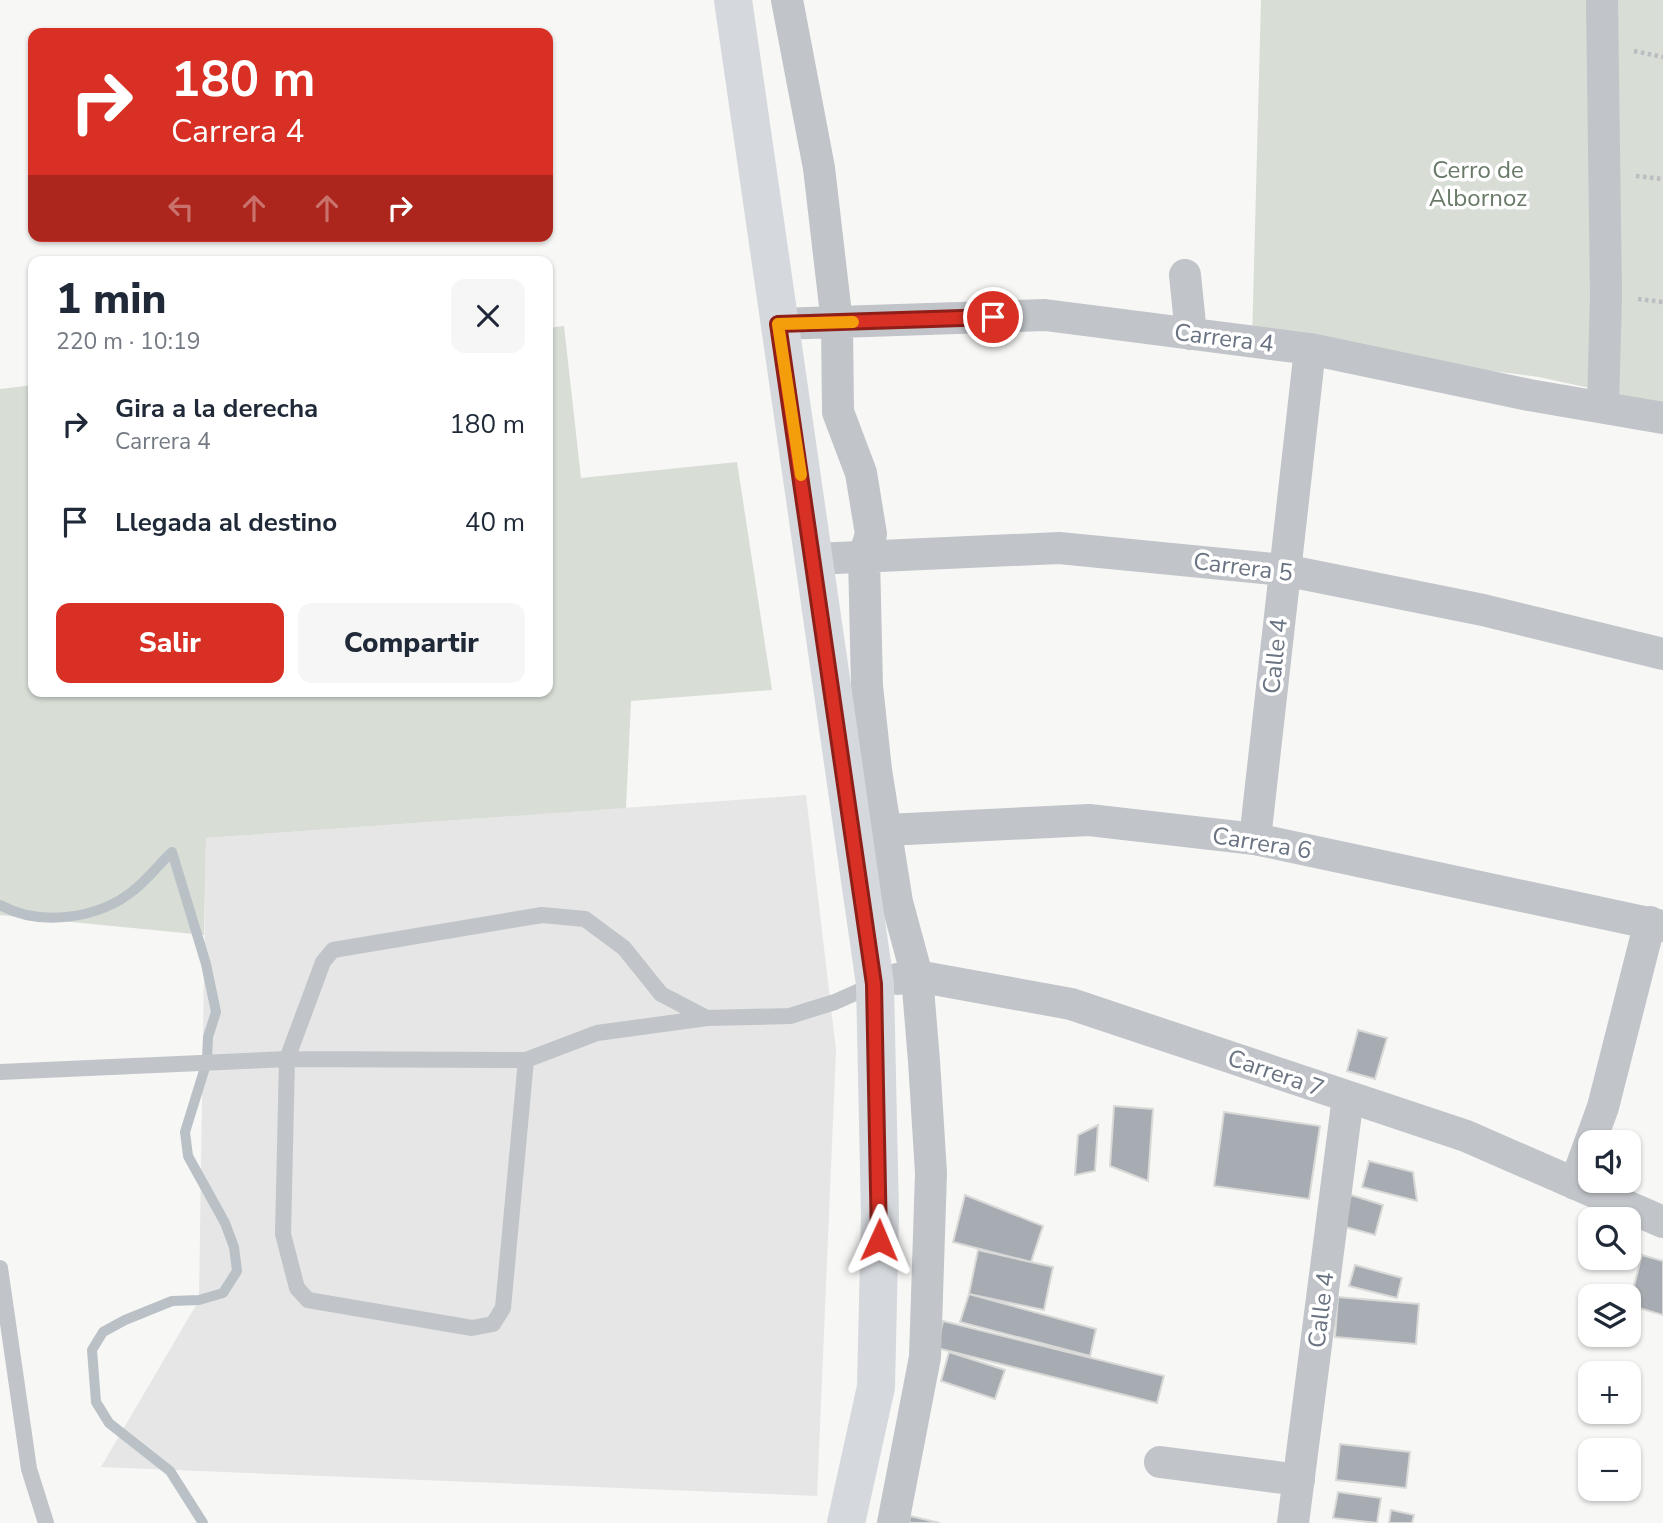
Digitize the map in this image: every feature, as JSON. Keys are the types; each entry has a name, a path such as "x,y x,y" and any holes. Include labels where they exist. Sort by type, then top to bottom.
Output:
{"street":[{"path":"733,0 814,559 871,831 897,902 917,976 931,1173 925,1357 893,1523"},
{"path":"786,0 819,168 837,323 838,412 861,473 871,534 864,557 867,686 876,770 871,831 880,1215 876,1387 846,1523"},
{"path":"1602,0 1606,296 1603,405"},
{"path":"1185,275 1191,334"},
{"name":"Carrera 4","path":"778,324 1045,315 1310,349 1529,395 1603,405 1663,418"},
{"name":"Calle 4","path":"1255,839 1310,349"},
{"name":"Carrera 5","path":"814,559 1059,548 1284,570 1483,610 1663,653"},
{"name":"Carrera 6","path":"871,831 1088,820 1255,839 1656,924"},
{"path":"1576,1184 1602,1107 1656,924"},
{"name":"Carrera 7","path":"874,984 917,976 1071,1004 1466,1136 1663,1222"},
{"name":"Calle 4","path":"1293,1523 1348,1097"},
{"path":"1160,1462 1299,1480"}],"lane":[{"path":"526,1060 503,1308 493,1324 472,1328 308,1300 298,1288 283,1234 288,1059 323,962 333,950 542,915 585,919 624,948 661,994 707,1018"},
{"path":"0,1072 288,1059 526,1060 597,1033 707,1018 790,1016 835,1002 874,984"},
{"path":"0,1268 29,1469 46,1523"}],"shaded area":[{"path":"806,795 836,1050 817,1496 101,1467 199,1300 206,838"}],"green space":[{"name":"Cerro de Albornoz","path":"1261,0 1663,0 1663,404 1539,377 1252,341"},
{"path":"564,326 581,478 737,462 772,690 631,701 626,808 206,838 204,935 0,915 0,389 28,386 28,697 553,697 553,327"}],"building":[{"path":"1358,1030 1387,1038 1375,1079 1347,1071"},
{"path":"1114,1106 1153,1109 1148,1181 1110,1166"},
{"path":"1224,1112 1320,1126 1309,1199 1214,1186"},
{"path":"1098,1125 1095,1171 1075,1175 1078,1135"},
{"path":"1369,1161 1413,1172 1417,1201 1362,1187"},
{"path":"965,1195 1043,1226 1031,1262 953,1242"},
{"path":"1351,1195 1383,1205 1375,1235 1342,1226"},
{"path":"978,1250 1053,1267 1044,1310 969,1294"},
{"path":"1642,1255 1663,1261 1663,1315 1641,1309 1641,1284 1634,1284 1638,1270 1641,1270"},
{"path":"1355,1265 1402,1278 1397,1298 1349,1286"},
{"path":"969,1294 1096,1329 1090,1356 960,1322"},
{"path":"1338,1297 1419,1304 1416,1344 1335,1337"},
{"path":"943,1321 1164,1376 1157,1403 937,1348"},
{"path":"949,1352 1005,1370 995,1399 941,1381"},
{"path":"1340,1444 1410,1452 1406,1488 1336,1480"},
{"path":"1338,1492 1381,1498 1377,1523 1333,1518"},
{"path":"1391,1510 1414,1515 1412,1523 1389,1523"},
{"path":"910,1516 940,1523 909,1523"}],"waterway":[{"path":"0,905 16,912 51,918 69,917 104,908 134,890 172,852 206,964 216,1012 208,1037 207,1061 185,1132 188,1156 225,1223 234,1247 237,1271 223,1293 199,1300 172,1301 125,1320 103,1332 92,1350 96,1402 109,1423 170,1471 203,1523"}],"slow traffic":[{"path":"801,475 778,324 853,322"}],"route":[{"path":"879,1240 874,984 855,832 778,324 993,317"}]}
